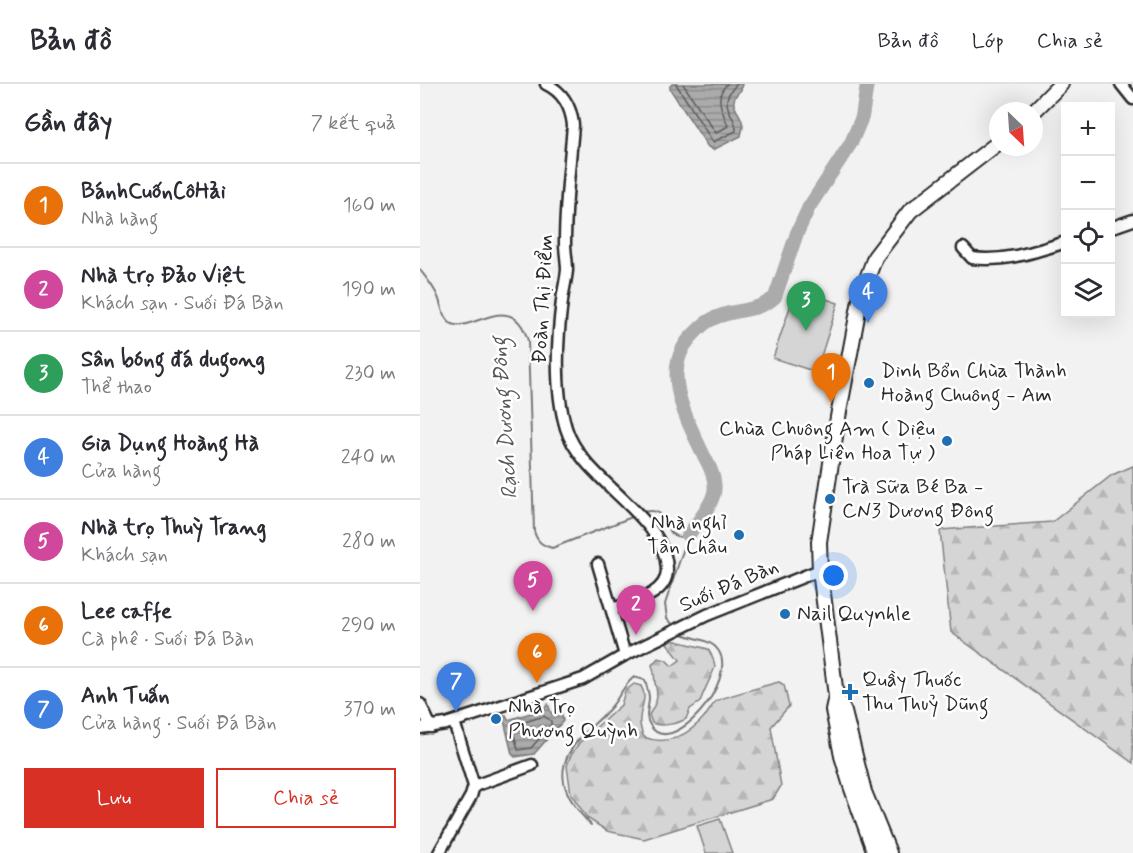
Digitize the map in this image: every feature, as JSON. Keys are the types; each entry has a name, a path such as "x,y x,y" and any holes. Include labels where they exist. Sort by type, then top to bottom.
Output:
{"main road":[{"path":"1043,102 1061,84"},
{"path":"889,853 864,792 844,712 837,696 820,570 821,521 861,295 875,257 910,211 989,150"},
{"path":"837,696 833,711 843,756 851,786 876,853"}],"street":[{"name":"Đoàn Thị Điểm","path":"546,84 554,88 569,106 573,125 565,243 567,266 560,318 559,381 562,408 570,437 585,463 627,503 659,543 667,568 666,578 656,592 612,609"},
{"path":"1122,84 1133,99"},
{"path":"1115,226 1133,220"},
{"path":"963,248 972,258 1000,259 1029,254 1061,243"},
{"path":"598,564 625,655"},
{"name":"Suối Đá Bàn","path":"425,727 454,722 583,679 625,655 707,615 820,570"},
{"path":"420,704 425,727"},
{"path":"439,853 471,796 474,786 454,722"},
{"path":"474,786 532,765"}],"green space":[{"path":"796,289 838,303 816,372 773,358"},
{"path":"1133,466 1133,763 951,632 940,530 1052,522 1112,475"},
{"path":"668,639 708,649 715,667 700,702 690,709 686,719 674,724 660,725 652,723 649,715 657,696 652,665 658,658 666,660 672,666 680,660 667,643"},
{"path":"779,682 784,685 789,706 771,727 781,786 773,799 644,839 607,831 587,818 571,794 567,766 570,757 579,743 621,705 625,691 634,684 641,686 644,692 640,721 644,737 661,740 678,737 685,733 699,722 716,701"},
{"path":"720,819 732,853 706,853 697,826"}],"water":[{"path":"673,84 742,84 734,100 735,108 742,120 741,136 713,150 708,147 670,89"},
{"path":"548,704 552,715 561,710 563,721 534,754 515,757 512,754 503,716 506,715 508,720 544,709"}],"waterway":[{"name":"Rạch Dương Đông","path":"688,536 709,505 715,488 712,473 679,396 677,366 681,351 690,338 707,322 724,315 751,309 775,297 797,233 809,207 851,143 862,117 867,84"},
{"name":"Rạch Dương Đông","path":"420,270 434,290 444,315 450,323 468,324 490,316 512,317 521,325 528,341 534,531 538,540 552,548 632,517"},
{"path":"644,512 653,511 659,514 673,534 679,537 688,536 665,604 667,618 675,627"},
{"path":"591,825 567,793 563,771 572,748 612,706 627,684 634,677 645,680 649,696 647,718 650,725 660,733 672,733 686,725 700,712 719,679 722,663 715,646 681,633"}],"place":[{"name":"Gia Dụng Hoàng Hà","path":"868,323"},
{"name":"Sân bóng đá dugong","path":"806,331"},
{"name":"Dinh Bổn Chùa Thành Hoàng Chuông - Am","path":"869,383"},
{"name":"BánhCuốnCôHải","path":"831,403"},
{"name":"Chùa Chuông Am ( Diệu Pháp Liên Hoa Tự )","path":"947,441"},
{"name":"Trà Sữa Bé Ba - CN3 Dương Đông","path":"830,499"},
{"name":"Nhà nghỉ Tân Châu","path":"739,535"},
{"name":"Nhà trọ Thuỳ Trang","path":"533,611"},
{"name":"Nail Quynhle","path":"785,614"},
{"name":"Nhà trọ Đảo Việt","path":"636,635"},
{"name":"Lee caffe","path":"537,683"},
{"name":"Quầy Thuốc Thu Thuỷ Dũng","path":"850,692"},
{"name":"Anh Tuấn","path":"456,712"},
{"name":"Nhà Trọ Phương Quỳnh","path":"496,719"}]}
